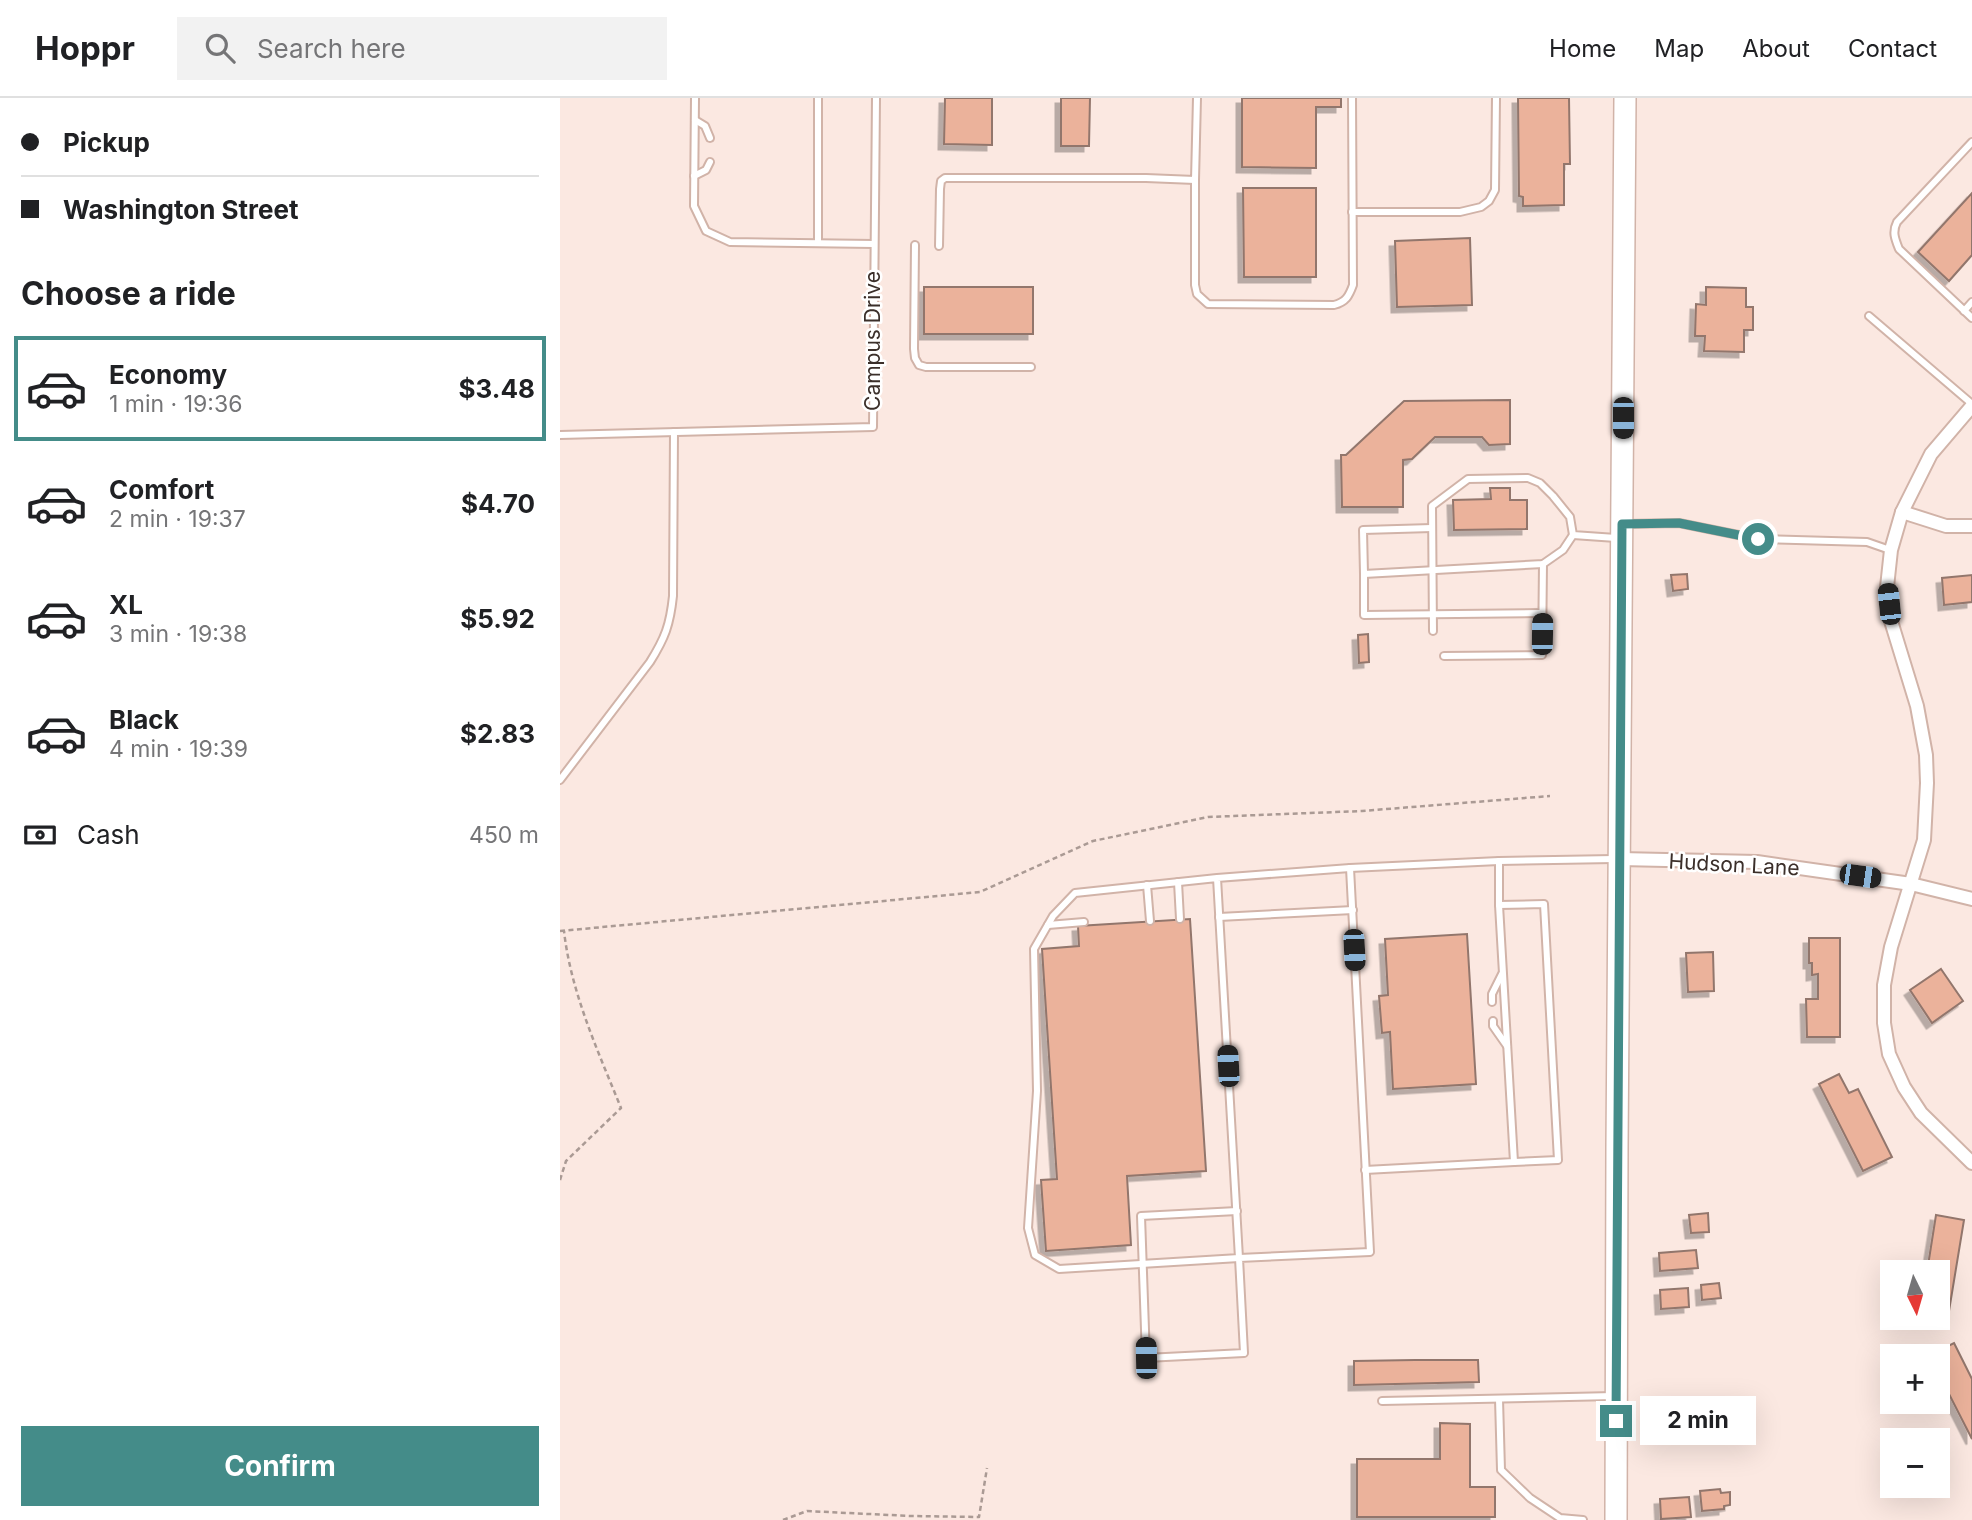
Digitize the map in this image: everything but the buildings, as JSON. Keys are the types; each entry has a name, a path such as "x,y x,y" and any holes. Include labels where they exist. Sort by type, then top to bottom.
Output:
{"main road":[{"path":"1616,1520 1625,98"}],"street":[{"path":"1972,405 1931,454 1902,512 1891,550 1887,587 1891,621 1917,706 1926,755 1927,783 1924,840 1891,947 1884,985 1884,1023 1889,1054 1904,1087 1922,1113 1972,1163"},
{"path":"1902,512 1946,526 1972,526"},
{"name":"Hudson Lane","path":"1620,859 1757,862 1911,884 1972,899"}],"lane":[{"path":"695,98 694,206 706,231 730,242 874,244"},
{"path":"818,98 818,243"},
{"name":"Campus Drive","path":"560,435 873,426 876,98"},
{"path":"1196,98 1195,285 1197,295 1208,304 1334,304 1343,302 1349,296 1353,285 1352,98"},
{"path":"1352,212 1460,212 1481,207 1489,201 1495,190 1496,98"},
{"path":"695,120 705,126 710,138"},
{"path":"1972,142 1894,228 1899,249 1972,318"},
{"path":"694,176 706,170 710,162"},
{"path":"939,246 940,189 941,181 945,178 1195,180"},
{"path":"915,245 914,349 919,365 1031,367"},
{"path":"1964,311 1972,302"},
{"path":"1868,316 1972,405"},
{"path":"560,779 650,662 662,642 670,620 673,596 674,432"},
{"path":"1364,573 1433,570 1543,564 1563,550 1573,535 1570,517 1541,483 1528,478 1468,480 1432,506 1433,570 1433,631"},
{"path":"1573,535 1622,537 1679,523 1758,539 1867,542 1891,550"},
{"path":"1432,528 1363,530 1364,615 1542,613"},
{"path":"1444,656 1542,655 1543,564"},
{"path":"1350,868 1370,1252 1059,1269 1035,1255 1028,1228 1037,1091 1034,949 1053,916 1075,893 1350,868 1620,859"},
{"path":"1499,861 1499,905 1514,1161"},
{"path":"1217,878 1237,1210 1244,1353 1146,1358 1141,1216 1237,1210"},
{"path":"1178,882 1180,919"},
{"path":"1147,885 1150,921"},
{"path":"1365,1170 1558,1160 1544,904 1499,905"},
{"path":"1219,917 1353,910"},
{"path":"1048,925 1084,922"},
{"path":"1492,1002 1492,994 1503,973"},
{"path":"1493,1021 1493,1026 1507,1046"},
{"path":"1382,1401 1616,1396"},
{"path":"1499,1399 1501,1470 1530,1498 1560,1518 1583,1520"}],"path":[{"path":"560,1180 566,1161 621,1108 583,1012 562,931 980,892 1093,841 1208,817 1362,811 1550,796"},
{"path":"783,1520 807,1511 979,1517 987,1468"}],"route":[{"path":"1616,1421 1622,524 1679,523 1758,539"}]}
